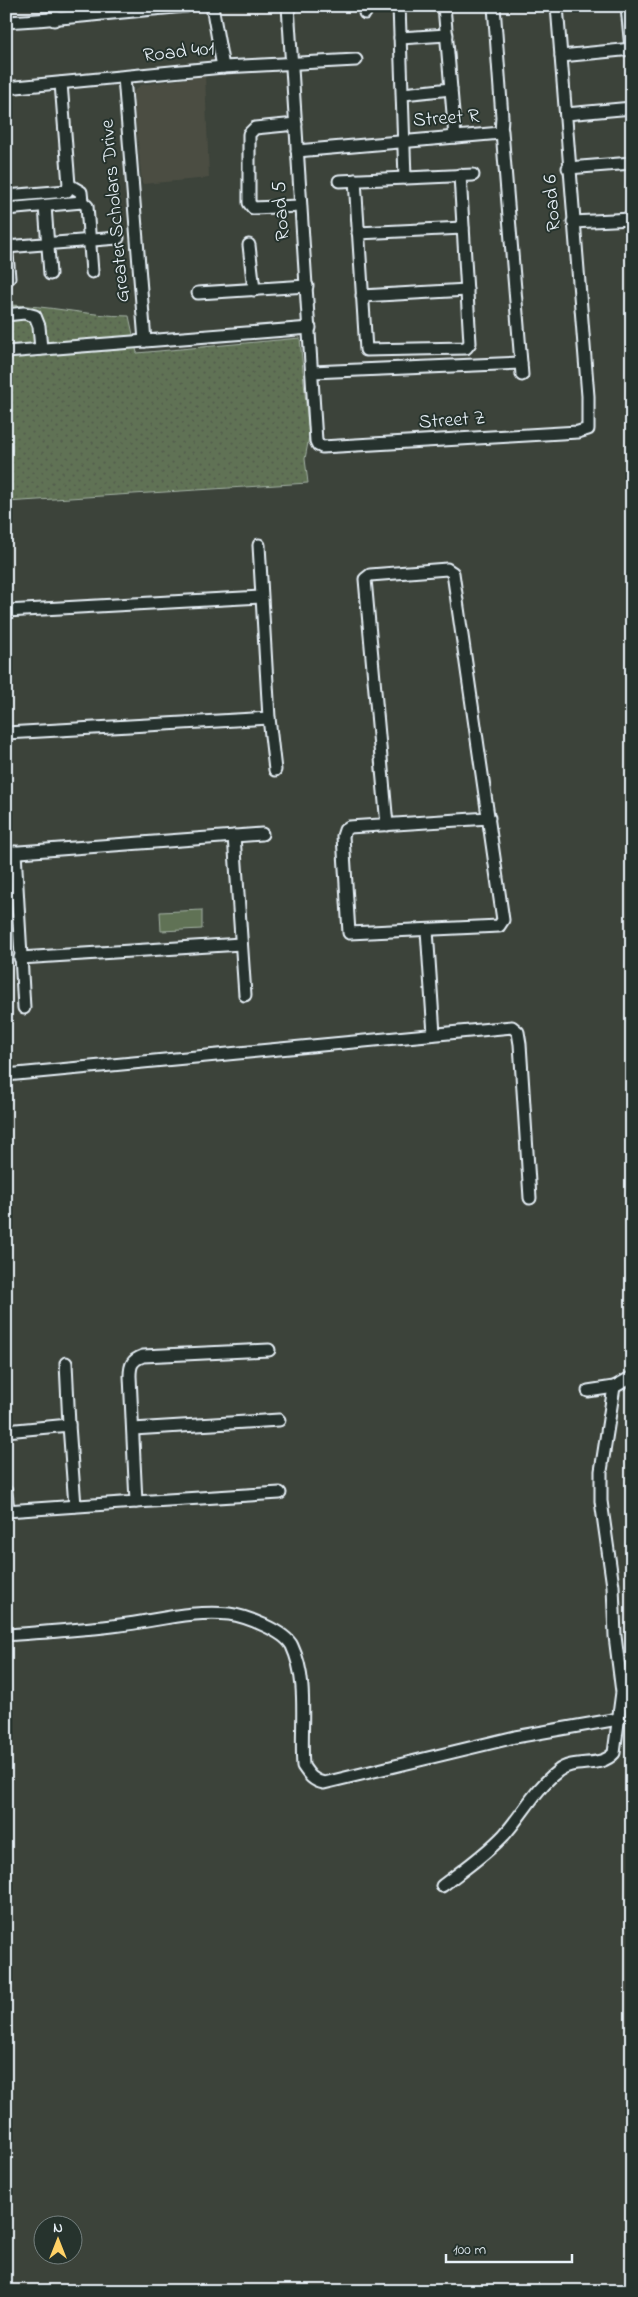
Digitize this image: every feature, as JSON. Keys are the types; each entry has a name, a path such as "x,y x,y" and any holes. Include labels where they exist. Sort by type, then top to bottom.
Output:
{"street":[{"path":"54,6 54,20"},
{"path":"6,22 54,20 118,9 187,6"},
{"path":"212,6 223,67"},
{"name":"Road 5","path":"288,6 314,413"},
{"path":"399,6 405,178"},
{"path":"444,6 455,137"},
{"name":"Street R","path":"297,151 488,135 502,132 494,6"},
{"name":"Road 6","path":"557,6 566,114 568,168 588,396"},
{"path":"561,56 631,49 627,6"},
{"path":"400,38 447,35"},
{"name":"Road 401","path":"6,88 223,67 356,60"},
{"name":"Greater Scholars Drive","path":"124,77 145,341"},
{"path":"6,196 67,191 69,185 61,83"},
{"path":"402,94 451,89"},
{"path":"566,114 632,108"},
{"path":"296,124 255,128 249,134 249,203 254,208 300,206"},
{"path":"502,132 522,375"},
{"path":"568,168 632,163"},
{"path":"339,181 473,175"},
{"path":"355,180 366,350 466,348 470,343 460,176"},
{"path":"69,185 81,192 82,202 86,206 92,272"},
{"path":"6,209 82,202"},
{"path":"45,206 50,274"},
{"path":"573,222 632,218"},
{"path":"358,233 463,228"},
{"path":"7,247 118,238"},
{"path":"6,241 9,278"},
{"path":"249,245 254,290"},
{"path":"198,293 307,286"},
{"path":"362,296 467,290"},
{"path":"6,315 28,313 36,318 40,349"},
{"path":"6,352 310,328"},
{"path":"312,372 521,363"},
{"name":"Street Z","path":"314,413 318,445 322,447 365,445 586,431 589,427 588,396"},
{"path":"259,545 269,718 275,770"},
{"path":"387,825 365,580 370,575 447,569 453,573 489,818 502,924 499,926 352,934 348,931 344,830 348,828 489,818"},
{"path":"6,611 261,597"},
{"path":"6,733 269,718"},
{"path":"24,1008 11,852 262,834"},
{"path":"234,836 245,995"},
{"path":"427,930 434,1034"},
{"path":"20,958 242,944"},
{"path":"6,1075 512,1027 518,1032 530,1198"},
{"path":"136,1502 130,1376 130,1366 134,1359 143,1356 269,1350"},
{"path":"66,1363 75,1506"},
{"path":"588,1392 614,1387 632,1377"},
{"path":"442,1886 478,1860 503,1836 556,1772 572,1763 596,1762 610,1757 614,1752 622,1692 613,1586 601,1501 601,1471 614,1387"},
{"path":"133,1429 279,1420"},
{"path":"6,1431 69,1426"},
{"path":"6,1491 7,1511 280,1493"},
{"path":"6,1635 119,1626 203,1614 230,1614 268,1627 291,1644 297,1660 302,1685 301,1742 303,1766 309,1776 317,1782 324,1783 515,1737 618,1719"}],"shaded area":[{"path":"205,76 209,178 142,184 133,92 141,85"}],"green space":[{"path":"6,305 129,316 137,353 300,338 309,437 305,459 308,483 6,502"},
{"path":"202,910 202,929 161,931 160,912"}]}
